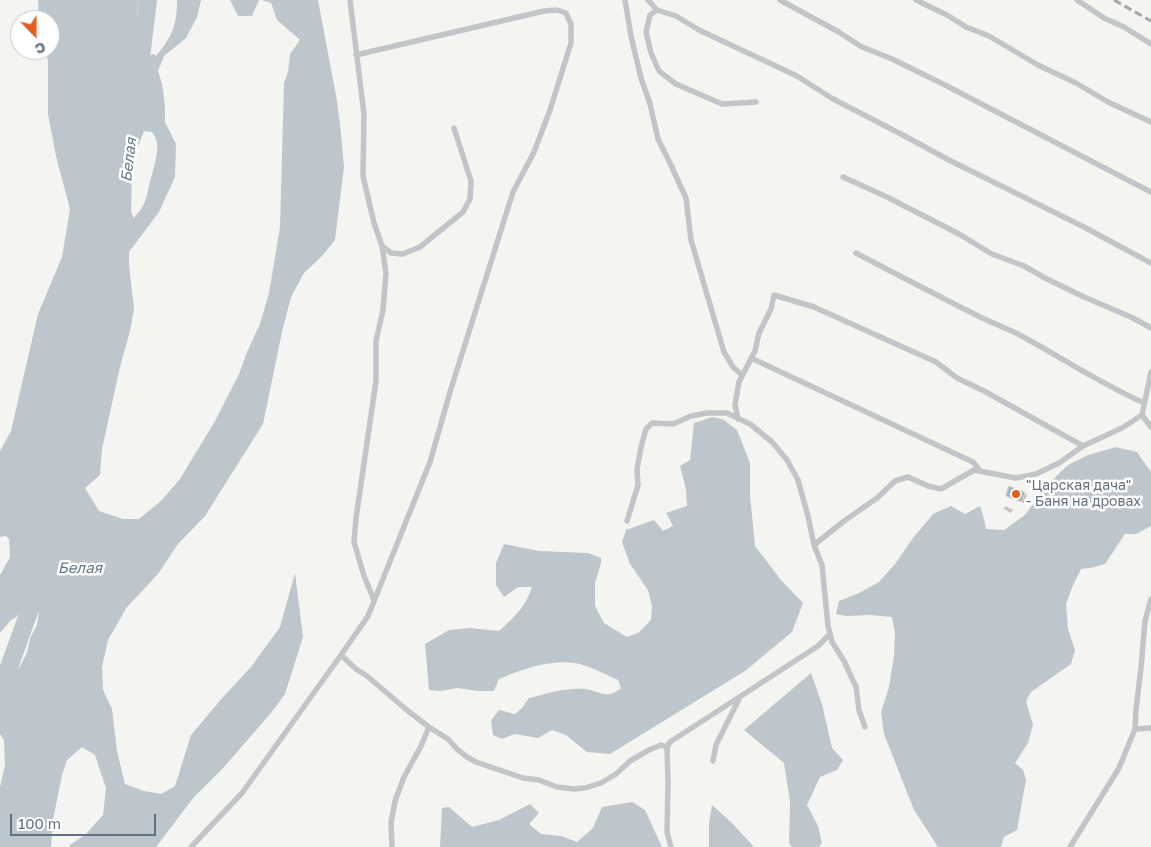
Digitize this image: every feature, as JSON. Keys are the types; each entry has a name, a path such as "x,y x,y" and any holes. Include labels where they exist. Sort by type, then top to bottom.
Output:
{"lane":[{"path":"350,0 364,114 363,176 374,223 382,246 386,273 383,310 376,341 376,381 354,542 364,576 374,600"},
{"path":"626,0 631,36 658,139 686,198 691,240 724,352 733,368 742,375"},
{"path":"648,0 657,10 676,16 699,30 796,76 833,99 1151,263"},
{"path":"780,0 862,46 943,84 1151,192"},
{"path":"916,0 947,15 966,27 989,36 1038,65 1076,83 1108,102 1151,122"},
{"path":"1076,0 1151,44"},
{"path":"191,847 242,793 368,616 430,462 513,192 534,152 561,76 571,43 571,24 566,12 557,10 544,11 356,54"},
{"path":"657,10 650,15 646,32 651,53 660,71 676,84 722,104 756,102"},
{"path":"382,246 391,253 403,254 420,247 463,212 470,199 471,181 454,128"},
{"path":"843,177 959,234 992,254 1024,266 1045,278 1151,328"},
{"path":"856,253 982,318 1018,334 1118,392 1144,403"},
{"path":"738,419 735,405 739,382 755,351 759,333 771,309 774,295 814,307 936,362 957,378 1083,446"},
{"path":"751,358 973,462 980,471"},
{"path":"1151,372 1142,415 1151,427"},
{"path":"627,521 638,485 637,469 641,448 646,429 652,422 674,424 691,416 707,412 728,413 750,424 772,442 787,460 798,480 814,545 822,565 828,626 832,642 844,661 856,687 859,710 865,728"},
{"path":"814,545 844,521 878,498 894,482 908,477 928,486 941,489 974,470 1016,478 1036,474 1059,463 1083,446 1122,428 1142,415"},
{"path":"1070,847 1119,768 1135,729 1145,621 1151,599"},
{"path":"671,847 667,832 668,783 666,747 679,736 818,646 830,634"},
{"path":"341,655 356,670 366,676 429,728 448,739 467,757 476,762 523,778 539,780 557,787 585,788 601,783 616,774 630,761 648,750 661,745 666,747"},
{"path":"713,761 716,745 740,697"},
{"path":"392,847 391,823 394,800 429,728"},
{"path":"1135,729 1151,728"}],"water":[{"name":"Белая","path":"38,0 139,0 137,13 140,50 147,56 154,54 156,56 170,37 175,24 177,0 201,0 197,17 186,38 164,56 158,71 162,84 165,122 176,144 175,177 159,212 129,252 134,309 130,331 102,449 100,475 85,488 99,511 123,519 139,519 161,501 180,479 215,421 239,374 260,324 269,293 280,227 284,83 288,72 290,54 300,40 277,20 271,3 262,0 318,0 337,101 344,167 335,240 304,273 291,297 263,424 205,516 178,544 158,574 127,607 108,640 102,667 103,690 112,709 117,751 125,784 144,791 161,794 175,786 191,735 251,667 280,627 295,573 303,637 285,694 224,767 194,797 156,847 70,847 70,845 86,834 103,815 106,788 95,755 82,747 67,760 62,775 53,820 51,847 0,847 0,787 5,765 4,740 0,734 0,691 6,686 27,653 30,638 37,625 39,612 26,607 0,633 0,575 10,557 9,539 6,536 0,537 0,451 11,431 38,314 62,257 70,209 56,156 48,114 48,61 60,60 60,10 38,10","holes":["144,131 152,132 157,144 156,158 146,199 134,218 131,212 132,171 137,149"]},
{"path":"230,0 259,0 252,16 238,16"},
{"path":"712,417 724,420 737,430 750,463 750,495 755,546 781,580 803,603 792,632 745,671 610,754 587,752 566,735 552,730 538,738 515,734 502,739 493,735 491,721 499,710 515,714 529,698 570,689 611,694 621,688 618,680 585,666 565,662 536,666 499,679 494,691 457,688 440,691 429,690 425,644 449,630 470,628 499,631 514,617 527,600 532,587 518,587 504,597 496,585 496,563 504,544 539,551 588,553 601,558 595,583 595,606 604,623 627,637 638,633 651,620 652,606 648,590 630,564 622,542 626,530 654,520 663,531 673,526 666,513 687,506 686,489 680,466 690,460 694,423"},
{"path":"1116,447 1137,452 1151,472 1151,526 1136,534 1125,534 1105,564 1081,569 1073,585 1066,604 1068,629 1075,650 1071,664 1031,692 1026,701 1033,725 1028,743 1015,763 1023,770 1026,780 1017,830 1004,837 1001,847 938,847 914,810 884,734 881,712 889,687 894,656 895,633 892,617 836,614 839,601 879,582 933,514 951,506 965,514 980,506 986,529 1004,530 1025,515 1045,487 1068,465 1088,455"},
{"path":"811,673 822,704 832,748 843,760 837,770 820,777 807,805 818,826 822,843 819,847 792,847 789,843 790,802 784,763 744,730"},
{"path":"632,802 645,810 662,847 440,847 442,808 449,807 472,827 499,820 530,804 539,813 529,824 541,834 561,836 577,842 593,828 602,807"},
{"path":"712,805 754,847 709,847 709,823"}],"building":[{"name":"\"Царская дача\" - Баня на дровах","path":"1009,486 1025,492 1022,502 1006,496"}],"waterway":[{"name":"Белая","path":"139,74 148,0"},
{"name":"Белая","path":"0,692 38,587"}],"railway":[{"path":"1114,0 1151,21"}],"place":[{"name":"\"Царская дача\" - Баня на дровах","path":"1016,494"}]}
